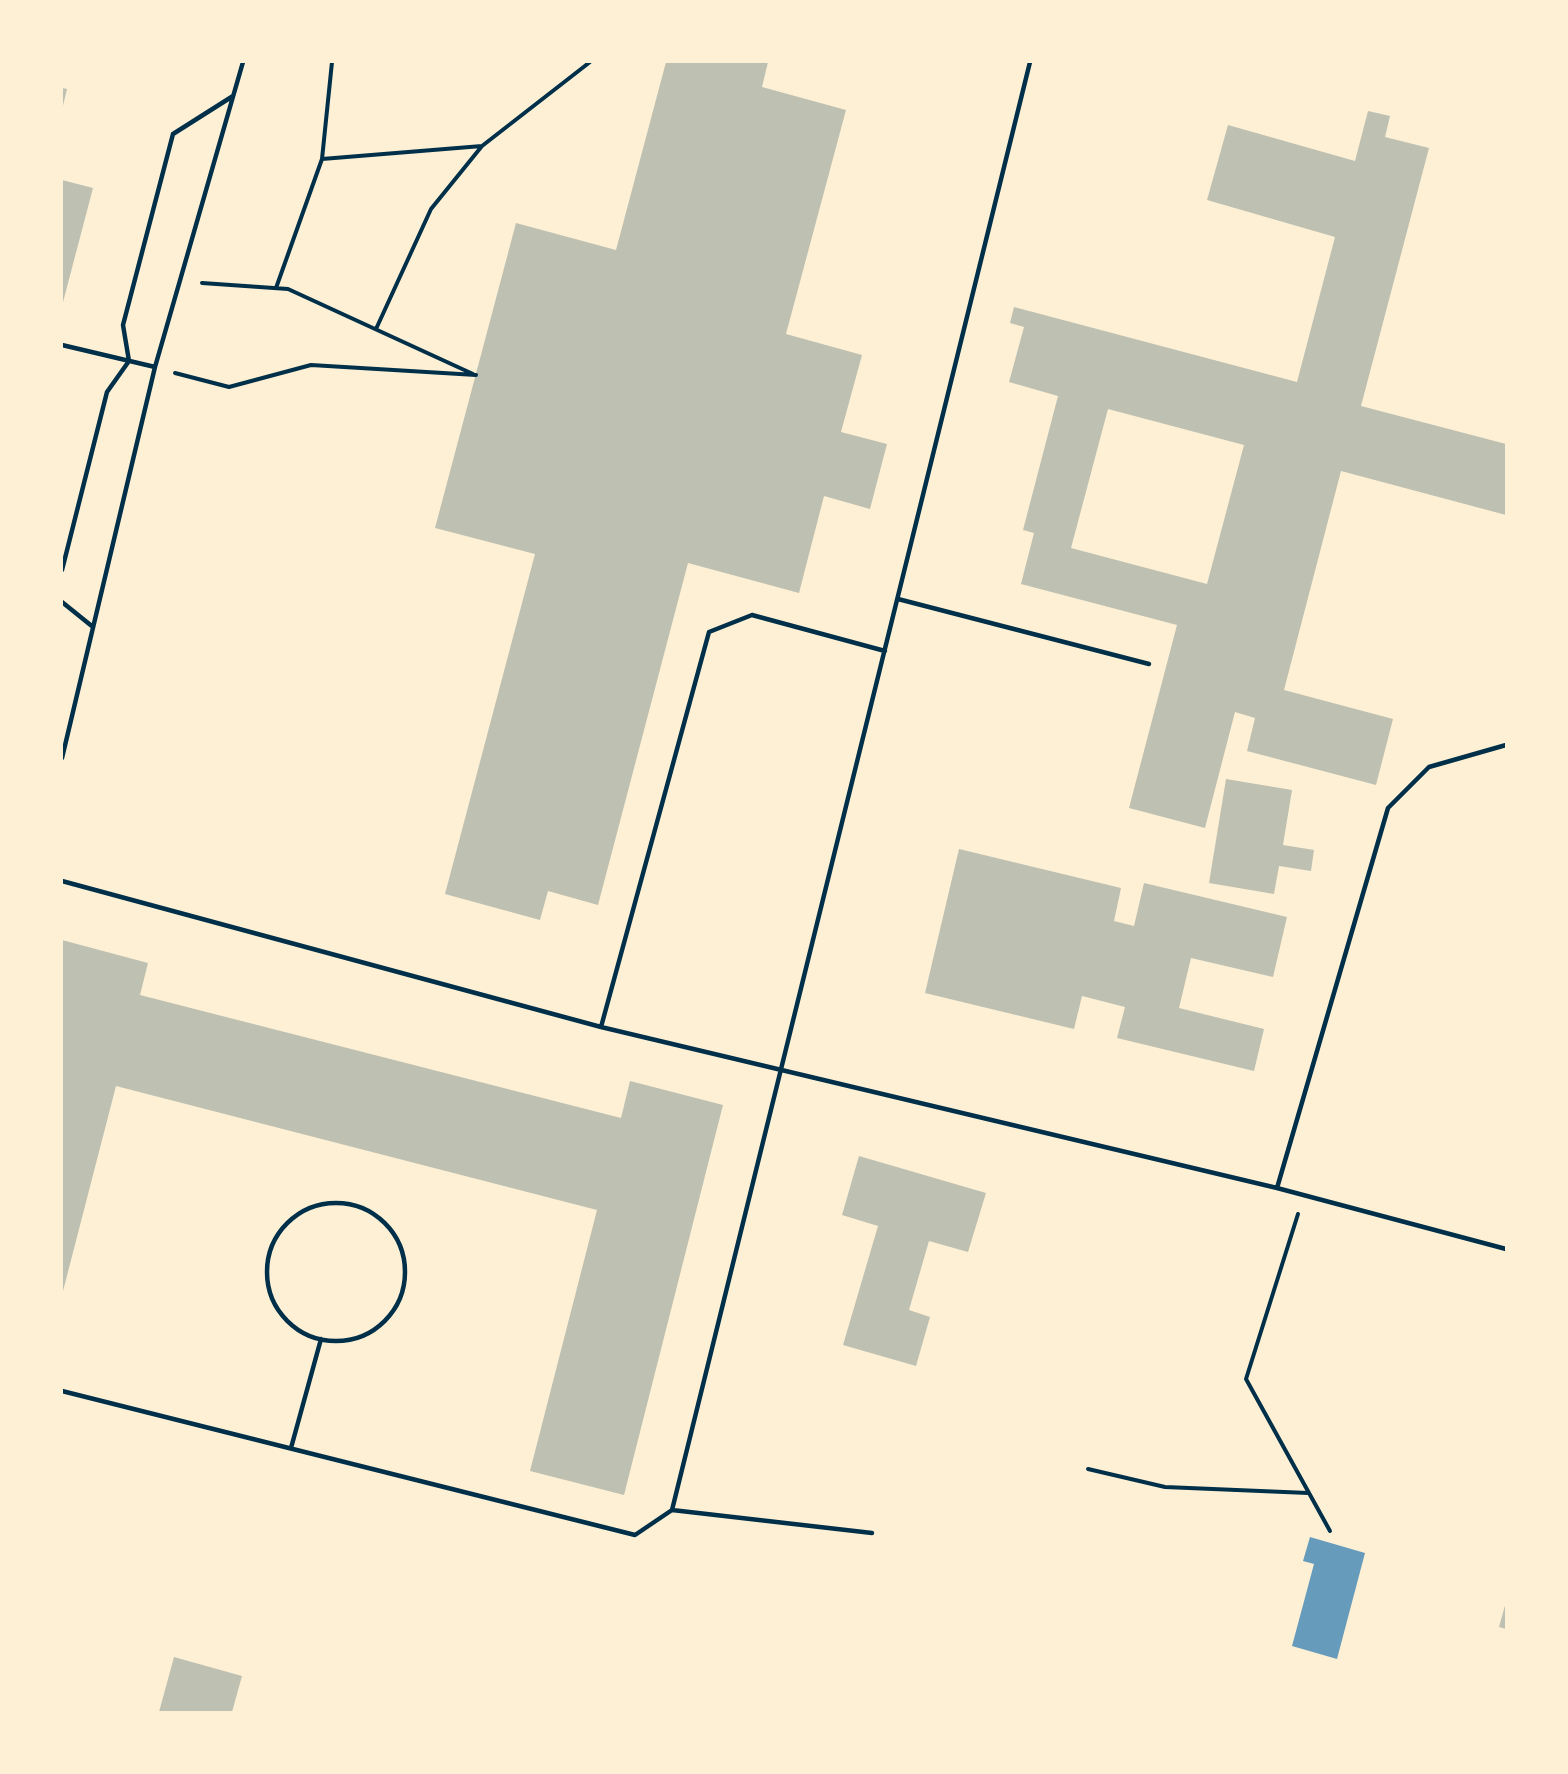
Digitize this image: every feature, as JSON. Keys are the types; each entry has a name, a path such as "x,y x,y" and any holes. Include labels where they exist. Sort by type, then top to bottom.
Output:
{"lane":[{"path":"62,758 155,367 243,62"},
{"path":"672,1510 1030,62"},
{"path":"62,570 107,392 129,361 123,325 173,134 233,96"},
{"path":"62,345 155,367"},
{"path":"898,599 1149,664"},
{"path":"62,602 93,627"},
{"path":"601,1028 709,632 752,615 885,651"},
{"path":"1276,1188 1388,808 1429,767 1506,745"},
{"path":"62,881 601,1028 1276,1188 1506,1249"},
{"path":"330,1202 352,1204 374,1214 392,1230 403,1251 406,1275 400,1299 387,1319 368,1334 344,1341 321,1339 300,1331 284,1317 272,1298 267,1277 268,1256 276,1236 291,1219 309,1208 330,1202"},
{"path":"291,1448 321,1339"},
{"path":"62,1391 635,1535 672,1510 872,1533"}],"path":[{"path":"276,288 322,159 332,62"},
{"path":"376,329 431,209 482,146 590,62"},
{"path":"322,159 482,146"},
{"path":"155,367 229,387 311,365 476,375 288,289 180,282"},
{"path":"1304,1196 1246,1379 1330,1531"},
{"path":"1088,1469 1165,1487 1309,1492"}],"water":[{"path":"1310,1537 1365,1553 1337,1659 1292,1646 1314,1564 1303,1561"}],"building":[{"path":"666,62 768,62 762,87 846,110 786,334 862,355 841,432 887,444 870,509 824,496 799,593 688,563 598,905 548,891 540,920 445,894 535,554 435,528 516,223 616,250"},
{"path":"62,88 67,89 62,110"},
{"path":"1368,111 1390,116 1385,137 1429,148 1361,406 1506,444 1506,515 1341,471 1284,690 1393,719 1376,785 1247,751 1255,718 1235,712 1205,828 1129,808 1177,625 1021,584 1034,533 1023,530 1058,396 1009,382 1024,327 1010,323 1014,307 1297,382 1335,237 1207,200 1228,125 1355,161","holes":["1108,409 1244,445 1207,584 1071,548"]},
{"path":"62,180 93,188 62,306"},
{"path":"1226,779 1292,790 1283,845 1314,850 1311,871 1279,866 1274,894 1209,883"},
{"path":"959,849 1121,888 1114,921 1134,926 1144,883 1287,917 1273,977 1191,958 1179,1008 1264,1029 1254,1071 1117,1038 1125,1007 1082,996 1074,1029 925,993"},
{"path":"62,940 148,963 140,995 621,1118 630,1081 723,1105 624,1495 530,1471 597,1210 116,1086 62,1295"},
{"path":"859,1156 986,1193 968,1252 929,1241 909,1310 930,1317 916,1366 843,1345 878,1226 842,1215"},
{"path":"1506,1602 1506,1629 1499,1627"},
{"path":"174,1657 242,1676 232,1712 159,1712"}]}
